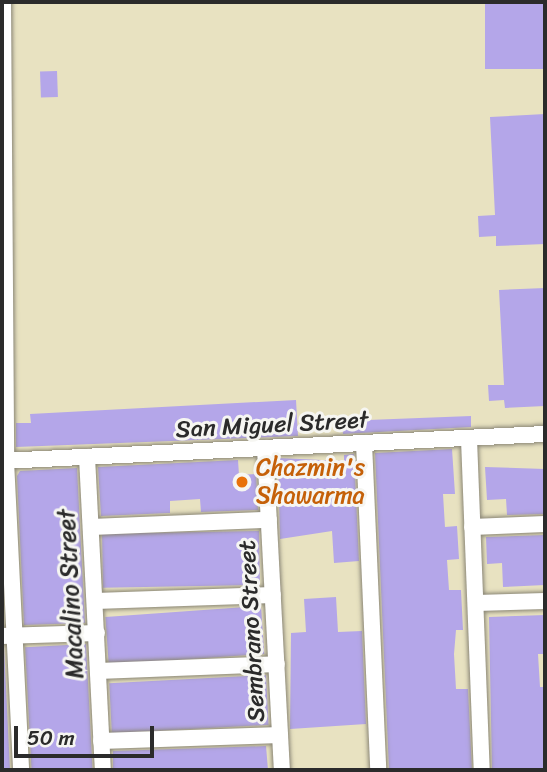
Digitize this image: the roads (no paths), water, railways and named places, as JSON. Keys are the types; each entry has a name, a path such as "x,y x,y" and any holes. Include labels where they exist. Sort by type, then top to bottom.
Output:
{"street":[{"path":"3,3 4,461 9,635 21,770"},
{"name":"San Miguel Street","path":"4,461 545,434"},
{"path":"469,439 482,770"},
{"path":"364,443 378,770"},
{"name":"Sembrano Street","path":"265,448 282,770"},
{"name":"Macalino Street","path":"87,457 103,770"},
{"path":"91,527 269,520"},
{"path":"472,527 545,524"},
{"path":"95,601 273,595"},
{"path":"476,603 545,601"},
{"path":"9,635 97,632"},
{"path":"99,671 277,664"},
{"path":"102,741 280,734"}],"place":[{"name":"Chazmin's Shawarma","path":"242,482"}]}
